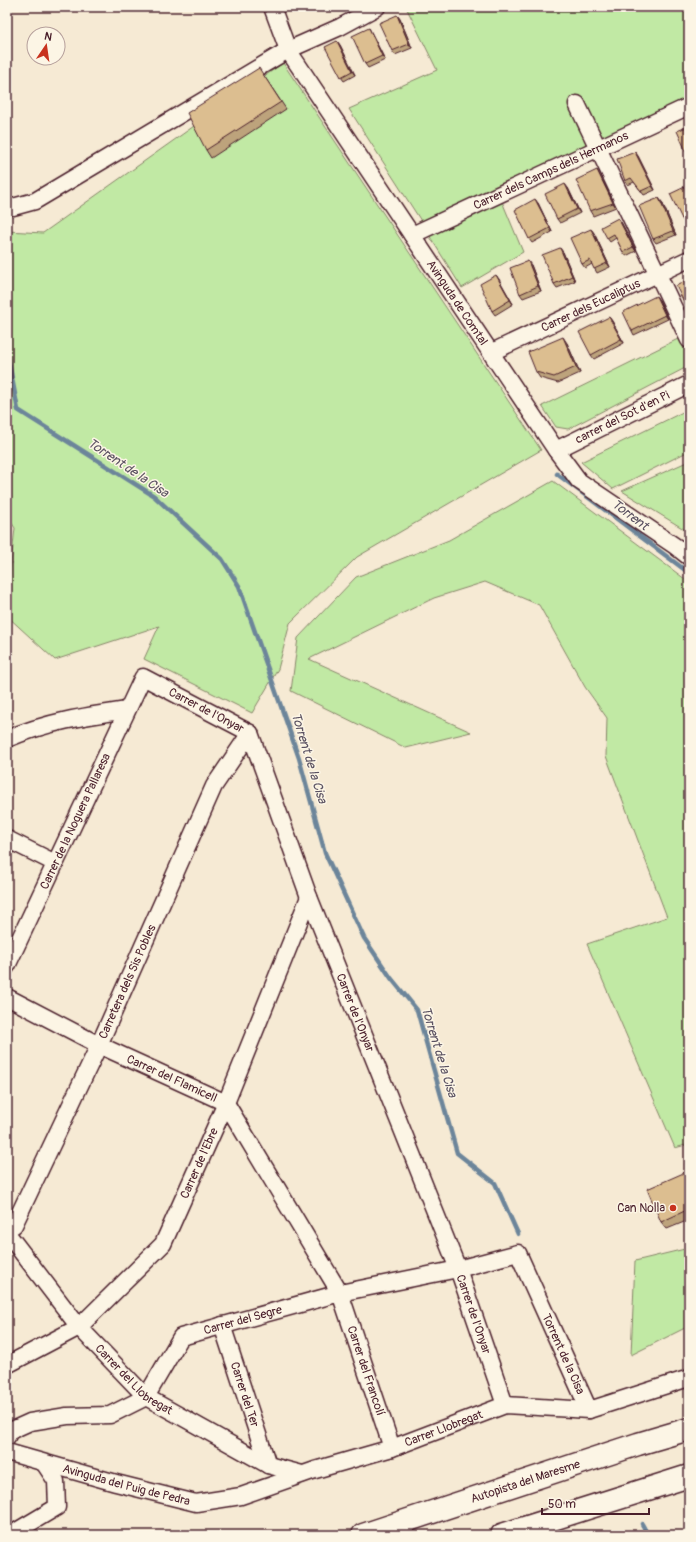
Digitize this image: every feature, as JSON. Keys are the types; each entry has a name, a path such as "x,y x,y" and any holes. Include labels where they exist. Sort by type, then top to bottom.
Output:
{"highway":[{"name":"Autopista del Maresme","path":"363,1535 638,1444 689,1429"},
{"path":"502,1535 657,1485 689,1477"}],"street":[{"name":"Avinguda de Comtal","path":"272,7 288,50 492,352 556,450 579,481 682,543 689,557"},
{"path":"7,206 13,207 35,201 288,50 340,27 376,7"},
{"path":"577,104 689,340"},
{"name":"Carrer dels Camps dels Hermanos","path":"412,235 689,106"},
{"name":"Carrer dels Eucaliptus","path":"492,352 689,259"},
{"name":"carrer del Sot d'en Pi","path":"556,450 689,384"},
{"name":"Carrer de la Noguera Pallaresa","path":"7,966 142,677"},
{"name":"Carrer de l'Onyar","path":"142,677 250,734 309,897 458,1269 505,1405"},
{"path":"7,739 28,730 69,718 127,710"},
{"name":"Carretera dels Sis Pobles","path":"7,1230 14,1225 99,1044 214,786 250,734"},
{"path":"7,839 55,863"},
{"name":"Carrer de l'Ebre","path":"7,1365 79,1327 164,1244 226,1103 309,897"},
{"name":"Carrer del Flamicell","path":"7,997 99,1044 226,1103 340,1292"},
{"name":"Carrer del Llobregat","path":"7,1233 79,1327 146,1397 268,1465 302,1474"},
{"name":"Carrer del Segre","path":"146,1397 181,1337 222,1324 340,1292 458,1269 518,1253"},
{"name":"Torrent de la Cisa","path":"518,1253 589,1410"},
{"name":"Carrer del Francolí","path":"340,1292 392,1448"},
{"name":"Carrer del Ter","path":"222,1324 268,1465"},
{"path":"589,1410 689,1378"},
{"path":"7,1437 10,1431 30,1422 66,1416 110,1415 146,1397"},
{"name":"Carrer Llobregat","path":"302,1474 392,1448 505,1405 589,1410"},
{"name":"Avinguda del Puig de Pedra","path":"7,1452 196,1503 241,1496 302,1474"},
{"name":"Avinguda del Puig de Pedra","path":"10,1535 58,1507 56,1481 44,1462"}],"green space":[{"path":"406,7 468,7 469,11 480,7 689,7 689,98 423,224 349,109 437,70"},
{"path":"283,63 541,450 357,557 290,623 278,669 252,713 144,659 159,626 55,660 7,616 7,599 15,528 7,516 7,231 43,233"},
{"path":"501,199 523,252 462,288 427,232"},
{"path":"682,337 689,351 689,366 568,429 556,427 542,406"},
{"path":"689,409 689,451 613,489 581,462"},
{"path":"689,461 689,530 687,531 622,491"},
{"path":"553,481 689,582 689,1144 675,1148 587,944 667,917 606,756 607,718 585,687 539,605 485,582 434,598 309,659 471,732 406,748 291,691 298,638 356,577 449,540"},
{"path":"689,1248 689,1326 631,1355 635,1261"}],"building":[{"path":"397,15 409,44 392,51 379,23"},
{"path":"369,28 382,56 365,64 352,36"},
{"path":"337,41 352,71 341,77 325,47"},
{"path":"259,68 281,102 206,150 187,113"},
{"path":"689,126 689,158 677,131"},
{"path":"635,152 652,186 641,191 631,178 625,181 617,159"},
{"path":"597,170 613,203 590,211 576,180"},
{"path":"565,184 577,209 557,219 545,194"},
{"path":"689,185 689,215 682,219 670,194"},
{"path":"659,198 673,231 653,239 639,206"},
{"path":"535,199 550,228 529,239 515,210"},
{"path":"618,218 633,247 623,252 614,234 607,238 601,227"},
{"path":"591,229 607,263 594,269 590,260 582,264 570,238"},
{"path":"560,248 572,276 554,284 542,255"},
{"path":"528,261 538,286 520,294 510,268"},
{"path":"496,275 510,300 492,311 480,284"},
{"path":"689,279 689,309 688,310 676,286"},
{"path":"656,296 665,315 632,331 623,312"},
{"path":"609,317 621,339 591,355 579,332"},
{"path":"563,337 576,367 554,377 536,372 528,352"},
{"name":"Can Nolla","path":"689,1162 689,1209 661,1222 647,1189 688,1171 685,1164"}],"waterway":[{"name":"Torrent de la Cisa","path":"7,352 18,410 154,496 222,559 239,586 299,758 325,853 364,938 391,978 417,1010 457,1153 495,1183 518,1234"},
{"name":"Torrent","path":"557,474 689,573"},
{"name":"Torrent de la Cisa","path":"642,1524 648,1535"}],"place":[{"name":"Can Nolla","path":"673,1208"}]}
